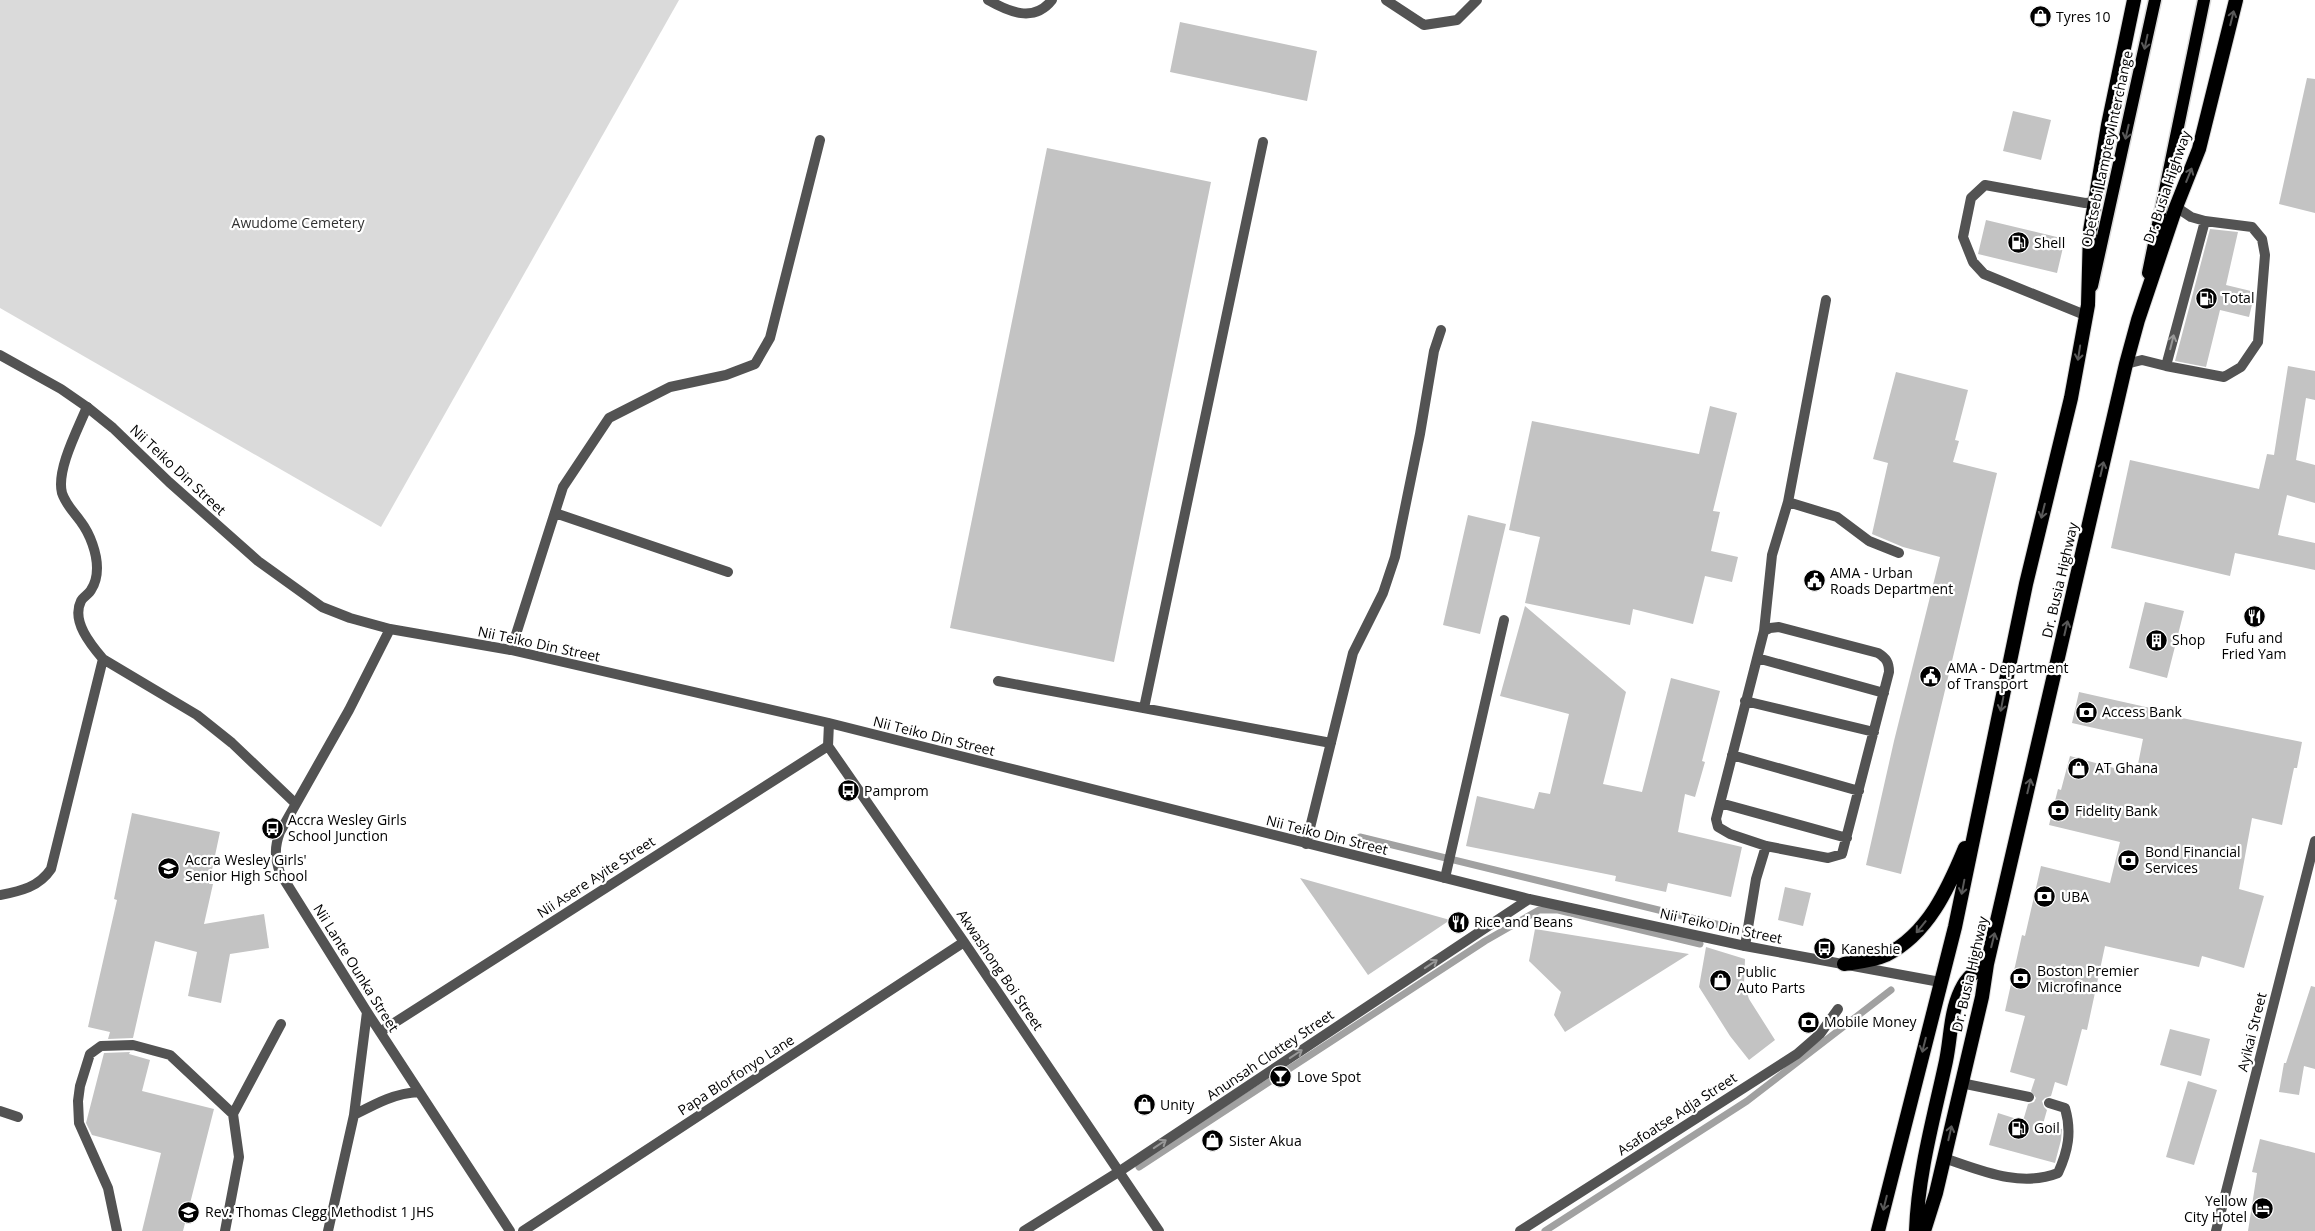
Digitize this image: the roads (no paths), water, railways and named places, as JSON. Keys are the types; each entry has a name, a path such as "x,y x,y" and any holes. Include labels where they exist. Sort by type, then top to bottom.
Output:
{"highway":[{"name":"Dr. Busia Highway","path":"1878,1231 1955,927 2026,584 2072,398 2087,310 2090,231 2108,125 2134,0"},
{"name":"Dr. Busia Highway","path":"1924,1231 1962,1083 2126,364 2138,320 2176,208 2199,150 2236,0"},
{"path":"1844,964 1884,956 1908,942 1948,889 1976,822"},
{"path":"1916,1231 1925,1157 1946,1058 1950,1026 1960,990 1970,975 1988,964"}],"main road":[{"name":"Obetsebi Lamptey Interchange","path":"2087,310 2155,0"},
{"path":"2138,320 2204,0"}],"street":[{"path":"988,0 1009,12 1030,14 1052,0"},
{"path":"1386,0 1424,25 1457,20 1477,0"},
{"path":"511,650 563,487 609,418 670,387 726,375 755,364 770,338 820,140"},
{"path":"1144,708 1263,142"},
{"path":"2087,310 1984,274 1973,262 1963,237 1970,198 1985,185 2085,203 2096,202"},
{"path":"2126,364 2142,360 2224,376 2241,367 2258,342 2265,255 2262,240 2252,227 2205,221 2191,217 2176,208"},
{"path":"2166,366 2205,221"},
{"path":"1764,631 1770,628 1779,628 1878,653 1885,657 1889,664 1889,672 1860,791 1842,854 1828,858 1766,846 1724,832 1718,827 1716,819 1764,631 1772,555 1788,502 1826,300"},
{"path":"1306,844 1353,653 1383,594 1395,557 1420,434 1434,351 1441,330"},
{"name":"Nii Teiko Din Street","path":"0,355 61,389 87,407 114,428 169,482 258,561 322,606 350,618 390,629 511,650 828,723 1529,899 1745,946 1940,982"},
{"path":"87,407 67,457 62,475 62,492 66,503 82,523 90,539 95,556 95,580 91,590 81,601 79,614 83,632 103,659 197,715 232,743 295,803"},
{"path":"1788,502 1837,517 1869,541 1899,553"},
{"path":"555,513 728,572"},
{"path":"1445,878 1504,620"},
{"name":"Nii Lante Ounka Street","path":"390,629 349,710 295,803 275,845 275,858 280,873 367,1012 510,1231"},
{"path":"1757,658 1884,693"},
{"path":"0,895 36,884 44,879 51,869 103,659"},
{"path":"998,681 1331,742"},
{"path":"1746,701 1874,732"},
{"path":"828,723 828,746"},
{"name":"Akwashong Boi Street","path":"828,746 964,942 1159,1231"},
{"name":"Nii Asere Ayite Street","path":"380,1032 828,746"},
{"path":"1732,755 1860,791"},
{"path":"1720,803 1847,838"},
{"name":"Ayikai Street","path":"2216,1231 2315,840"},
{"path":"1745,946 1756,879 1766,846"},
{"name":"Anunsah Clottey Street","path":"1024,1231 1120,1171 1529,899"},
{"name":"Papa Blorfonyo Lane","path":"524,1231 964,942"},
{"name":"Asafoatse Adja Street","path":"1520,1231 1796,1054 1820,1034 1838,1009"},
{"path":"328,1231 354,1115 367,1012"},
{"path":"225,1231 239,1157 233,1114 282,1024"},
{"path":"117,1231 108,1188 79,1123 78,1101 80,1086 90,1054 101,1046 133,1045 170,1055 233,1114"},
{"path":"1962,1083 2030,1097"},
{"path":"354,1115 378,1102 406,1092 419,1092"},
{"path":"1944,1158 2020,1180 2043,1179 2058,1173 2067,1152 2068,1121 2065,1108 2050,1102"},
{"path":"0,1111 18,1117"}],"waterway":[{"path":"1360,837 1720,925"},
{"path":"1139,1167 1485,941 1539,910 1558,910 1700,944"},
{"path":"1545,1231 1747,1101 1891,990"}],"place":[{"name":"Tyres 10","path":"2040,17"},
{"name":"Shell","path":"2018,243"},
{"name":"Total","path":"2206,298"},
{"name":"AMA - Urban Roads Department","path":"1814,581"},
{"name":"Fufu and Fried Yam","path":"2254,616"},
{"name":"Shop","path":"2156,640"},
{"name":"AMA - Department of Transport","path":"1931,676"},
{"name":"Access Bank","path":"2086,712"},
{"name":"AT Ghana","path":"2079,768"},
{"name":"Pamprom","path":"848,791"},
{"name":"Fidelity Bank","path":"2059,811"},
{"name":"Accra Wesley Girls School Junction","path":"272,828"},
{"name":"Bond Financial Services","path":"2129,860"},
{"name":"Accra Wesley Girls' Senior High School","path":"169,868"},
{"name":"UBA","path":"2045,897"},
{"name":"Rice and Beans","path":"1458,922"},
{"name":"Kaneshie","path":"1825,949"},
{"name":"Boston Premier Microfinance","path":"2021,979"},
{"name":"Public Auto Parts","path":"1721,980"},
{"name":"Mobile Money","path":"1808,1022"},
{"name":"Love Spot","path":"1281,1077"},
{"name":"Unity","path":"1144,1105"},
{"name":"Goil","path":"2018,1128"},
{"name":"Sister Akua","path":"1213,1141"},
{"name":"Yellow City Hotel","path":"2263,1209"},
{"name":"Rev. Thomas Clegg Methodist 1 JHS","path":"189,1212"}],"park label":[{"name":"Awudome Cemetery","path":"298,223"}]}
